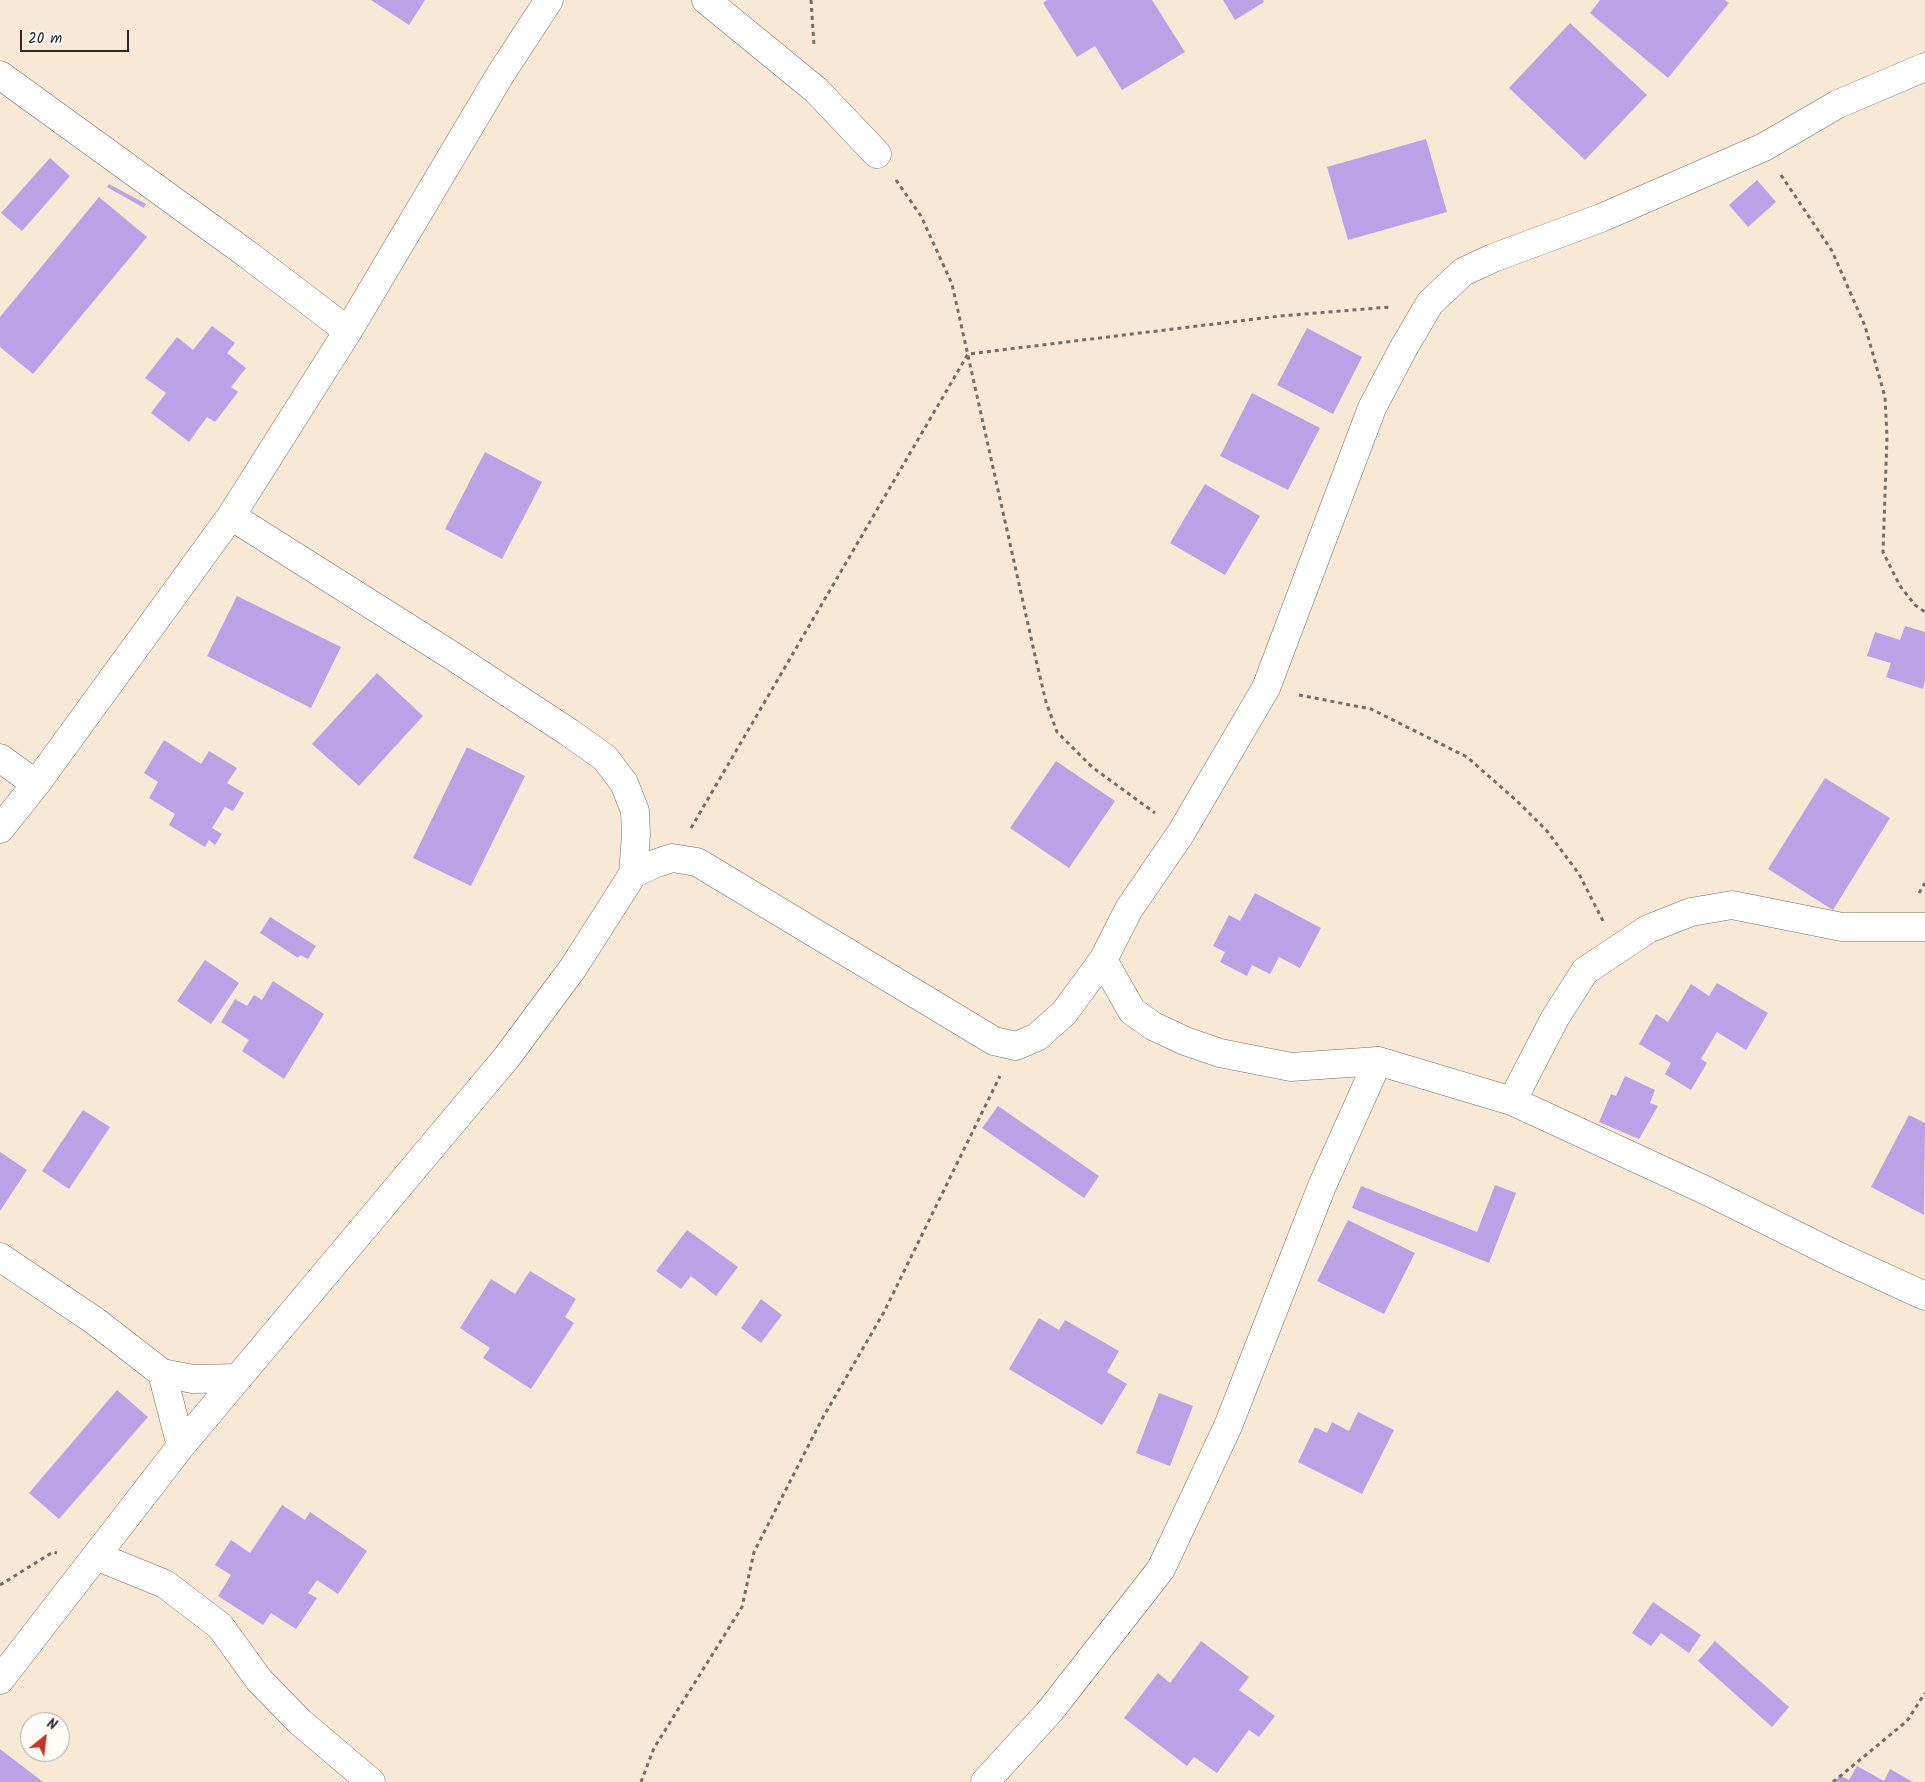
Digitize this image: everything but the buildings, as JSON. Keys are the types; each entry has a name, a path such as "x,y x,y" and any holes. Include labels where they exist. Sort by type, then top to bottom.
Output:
{"street":[{"path":"0,829 36,784 231,516 348,331 500,75 549,0"},
{"path":"706,0 816,90 877,154"},
{"path":"634,874 672,858 698,862 966,1026 994,1041 1016,1046 1036,1037 1064,1013 1103,960 1129,909 1181,833 1266,688 1372,408 1430,303 1463,272 1493,258 1601,218 1764,147 1838,104 1925,67"},
{"path":"0,75 247,254 348,331"},
{"path":"0,1680 181,1446 507,1057 573,968 634,874 636,835 634,811 624,783 605,758 570,732 231,516"},
{"path":"0,758 36,784"},
{"path":"1512,1101 1555,1018 1585,971 1648,929 1691,912 1732,906 1842,927 1925,927"},
{"path":"1103,960 1132,1011 1153,1026 1185,1041 1220,1054 1291,1067 1378,1061 1512,1101 1707,1191 1842,1258 1925,1296"},
{"path":"985,1782 1050,1711 1161,1569 1228,1426 1322,1186 1378,1061"},
{"path":"0,1257 95,1321 162,1373 193,1379 238,1378"},
{"path":"162,1373 181,1446"},
{"path":"96,1556 165,1584 220,1626 259,1680 300,1722 370,1782"}],"path":[{"path":"1764,147 1832,251 1866,326 1884,397 1887,438 1883,552 1900,586 1915,605 1925,612"},
{"path":"877,154 921,216 952,284 1036,660 1046,702 1057,732 1092,767 1181,833"},
{"path":"968,354 1289,315 1430,303"},
{"path":"672,858 968,354"},
{"path":"1266,688 1372,709 1468,757 1547,831 1579,874 1618,949"},
{"path":"641,1782 654,1748 742,1607 754,1552 822,1419 884,1312 1016,1046"},
{"path":"1833,1782 1835,1778 1907,1721 1925,1693"}]}
